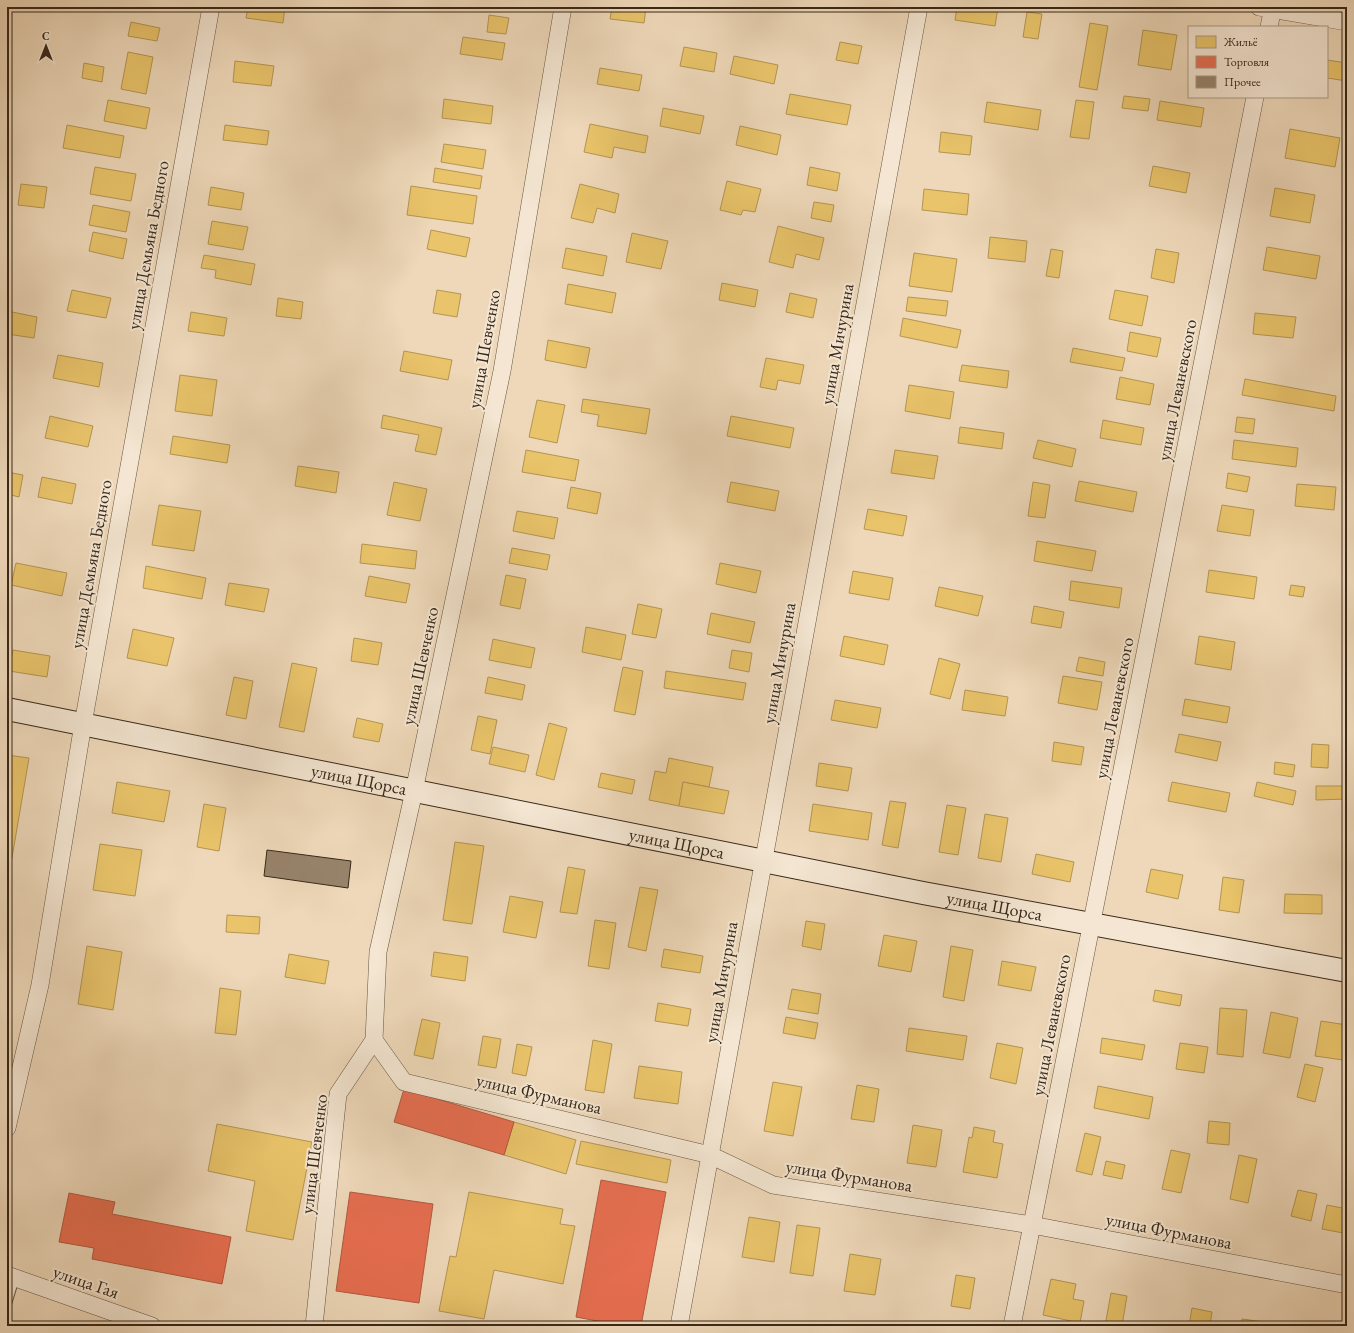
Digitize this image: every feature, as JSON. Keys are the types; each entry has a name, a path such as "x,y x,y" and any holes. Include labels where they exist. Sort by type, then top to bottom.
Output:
{"main road":[{"name":"улица Щорса","path":"7,709 923,893 1347,971"}],"street":[{"name":"улица Демьяна Бедного","path":"7,1128 40,985 83,724 211,7"},
{"name":"улица Шевченко","path":"314,1326 338,1094 374,1040 378,952 414,791 502,371 563,7"},
{"name":"улица Мичурина","path":"679,1326 919,7"},
{"path":"1269,26 1268,8 1347,22"},
{"name":"улица Леваневского","path":"1012,1326 1255,98"},
{"name":"улица Фурманова","path":"374,1040 404,1082 710,1155 774,1185 1032,1225 1347,1285"},
{"name":"улица Гая","path":"11,1276 152,1326"}],"lane":[{"path":"7,1304 11,1276"}],"building: Жильё":[{"path":"248,7 285,7 283,23 246,18"},
{"path":"612,7 646,8 644,23 610,19"},
{"path":"957,7 998,7 995,26 955,20"},
{"path":"1027,12 1042,14 1038,39 1023,37"},
{"path":"489,15 509,18 506,34 487,32"},
{"path":"131,22 160,28 157,41 128,36"},
{"path":"1090,23 1108,26 1097,90 1079,87"},
{"path":"1143,30 1177,35 1171,70 1138,65"},
{"path":"463,37 505,43 502,60 460,54"},
{"path":"840,42 862,46 858,64 836,60"},
{"path":"684,47 717,53 714,72 680,66"},
{"path":"128,52 153,57 146,94 121,89"},
{"path":"734,56 778,65 774,84 730,74"},
{"path":"1328,60 1347,63 1347,81 1328,78"},
{"path":"235,61 274,66 271,86 233,82"},
{"path":"84,63 104,67 102,82 82,78"},
{"path":"600,68 642,75 639,91 597,84"},
{"path":"790,94 851,105 847,125 786,114"},
{"path":"1124,96 1150,99 1148,111 1122,108"},
{"path":"444,99 493,106 491,124 442,118"},
{"path":"108,100 150,108 146,129 104,121"},
{"path":"1076,100 1094,102 1089,139 1070,137"},
{"path":"1160,101 1204,108 1201,127 1157,120"},
{"path":"987,102 1041,110 1038,130 984,122"},
{"path":"663,108 704,116 700,134 660,126"},
{"path":"590,124 648,136 645,153 614,147 612,158 584,152"},
{"path":"67,125 124,136 120,158 63,148"},
{"path":"225,125 269,131 267,145 223,140"},
{"path":"740,126 781,135 777,155 736,145"},
{"path":"1290,129 1340,138 1335,167 1285,158"},
{"path":"941,132 972,136 970,155 939,152"},
{"path":"444,144 486,150 483,169 441,162"},
{"path":"1153,166 1190,173 1186,193 1149,186"},
{"path":"95,167 136,174 131,201 90,194"},
{"path":"810,167 840,173 837,191 807,185"},
{"path":"435,168 482,176 480,189 433,182"},
{"path":"727,181 761,189 755,212 743,210 741,215 720,210"},
{"path":"21,184 47,187 44,208 18,205"},
{"path":"580,184 619,194 615,213 597,208 593,223 571,218"},
{"path":"411,186 477,196 473,224 407,215"},
{"path":"211,187 244,193 241,210 208,205"},
{"path":"1275,188 1315,195 1310,223 1270,216"},
{"path":"924,189 969,194 967,215 922,210"},
{"path":"814,202 834,205 831,222 811,218"},
{"path":"93,205 130,212 126,232 89,225"},
{"path":"212,221 248,227 243,250 208,244"},
{"path":"778,226 824,238 819,260 796,254 793,268 769,262"},
{"path":"431,230 470,238 466,257 427,249"},
{"path":"93,232 127,239 123,259 89,251"},
{"path":"632,233 668,241 661,269 626,262"},
{"path":"990,237 1027,241 1025,262 988,258"},
{"path":"1267,247 1320,256 1316,279 1263,270"},
{"path":"566,248 607,256 603,276 562,268"},
{"path":"1051,249 1063,251 1059,278 1046,276"},
{"path":"1156,249 1179,253 1174,283 1151,278"},
{"path":"914,253 957,259 952,292 909,286"},
{"path":"204,255 255,264 251,285 215,278 216,270 201,268"},
{"path":"722,283 758,290 755,307 719,300"},
{"path":"568,284 616,293 612,313 565,304"},
{"path":"72,290 111,298 106,318 67,311"},
{"path":"437,290 461,294 457,317 433,313"},
{"path":"1115,290 1148,296 1142,326 1109,319"},
{"path":"790,293 817,299 813,318 786,312"},
{"path":"908,297 948,301 946,316 906,311"},
{"path":"278,298 303,302 301,319 276,316"},
{"path":"7,311 37,317 34,338 7,334"},
{"path":"191,312 227,318 224,336 188,331"},
{"path":"1255,313 1296,317 1293,338 1253,334"},
{"path":"903,318 961,330 957,348 900,336"},
{"path":"1130,332 1161,338 1157,357 1127,351"},
{"path":"548,340 590,348 586,368 545,360"},
{"path":"1073,348 1125,358 1122,371 1070,362"},
{"path":"404,351 452,360 448,380 400,371"},
{"path":"58,355 103,363 99,387 53,378"},
{"path":"766,358 804,365 800,384 778,380 776,390 760,387"},
{"path":"962,365 1009,371 1007,388 959,381"},
{"path":"180,375 217,380 212,416 175,411"},
{"path":"1120,377 1154,384 1150,405 1116,399"},
{"path":"1245,379 1336,396 1334,411 1242,395"},
{"path":"909,385 954,392 950,419 905,411"},
{"path":"583,399 650,409 646,434 597,426 599,415 581,412"},
{"path":"537,400 565,405 557,443 529,437"},
{"path":"383,415 442,428 436,455 415,451 419,435 381,428"},
{"path":"50,416 93,426 88,447 45,438"},
{"path":"731,416 794,428 790,448 727,436"},
{"path":"1237,417 1255,419 1253,434 1235,432"},
{"path":"1103,420 1144,428 1141,445 1100,438"},
{"path":"960,427 1004,433 1002,449 958,443"},
{"path":"173,436 230,445 227,463 170,454"},
{"path":"1038,440 1076,449 1072,467 1033,458"},
{"path":"1234,440 1298,448 1296,467 1232,459"},
{"path":"526,450 579,460 575,481 522,472"},
{"path":"895,450 938,456 934,479 891,473"},
{"path":"298,466 339,472 336,493 295,486"},
{"path":"7,472 23,475 19,497 7,494"},
{"path":"1228,473 1250,477 1247,492 1226,488"},
{"path":"42,477 76,484 72,504 38,497"},
{"path":"1079,481 1137,492 1133,512 1075,501"},
{"path":"394,482 427,489 420,521 387,515"},
{"path":"731,482 779,491 775,511 727,502"},
{"path":"1033,482 1050,485 1045,518 1028,516"},
{"path":"1297,484 1336,487 1334,510 1295,506"},
{"path":"571,487 601,493 597,514 567,508"},
{"path":"159,505 201,511 194,551 152,545"},
{"path":"1222,505 1254,510 1250,536 1217,531"},
{"path":"868,509 907,516 903,536 864,529"},
{"path":"517,511 558,518 554,539 513,531"},
{"path":"1037,541 1096,551 1092,571 1034,561"},
{"path":"362,544 417,551 415,569 360,563"},
{"path":"512,548 550,555 547,570 509,563"},
{"path":"16,563 67,573 62,596 11,585"},
{"path":"720,563 761,571 756,593 716,584"},
{"path":"146,566 206,578 202,599 143,588"},
{"path":"1209,570 1257,577 1254,599 1206,592"},
{"path":"853,571 893,578 889,600 849,593"},
{"path":"506,575 526,579 520,609 500,605"},
{"path":"369,576 410,584 406,603 365,596"},
{"path":"1071,581 1122,588 1119,608 1069,600"},
{"path":"229,583 269,589 264,612 225,605"},
{"path":"1291,585 1305,587 1303,597 1289,595"},
{"path":"939,587 983,596 978,616 935,606"},
{"path":"638,604 662,609 656,638 632,634"},
{"path":"1034,606 1064,612 1061,628 1031,623"},
{"path":"711,613 755,622 750,643 707,634"},
{"path":"586,627 626,635 621,660 582,652"},
{"path":"133,629 174,638 167,666 127,658"},
{"path":"844,636 888,645 884,665 840,656"},
{"path":"1199,636 1235,642 1231,670 1195,664"},
{"path":"354,638 382,643 378,665 351,661"},
{"path":"493,639 535,648 531,668 489,660"},
{"path":"13,650 50,656 47,677 9,671"},
{"path":"732,650 752,653 749,672 729,668"},
{"path":"1079,657 1105,662 1103,676 1076,671"},
{"path":"939,658 960,664 950,699 930,694"},
{"path":"292,663 317,668 304,732 279,727"},
{"path":"623,667 643,671 635,715 614,711"},
{"path":"666,671 746,683 743,700 664,688"},
{"path":"1063,676 1102,682 1097,710 1058,703"},
{"path":"234,677 253,681 246,719 226,715"},
{"path":"488,677 525,685 522,700 485,693"},
{"path":"965,690 1008,697 1005,716 962,710"},
{"path":"1185,699 1230,707 1227,723 1182,715"},
{"path":"835,700 881,708 877,728 831,720"},
{"path":"478,716 497,720 490,754 471,750"},
{"path":"357,718 383,724 379,742 353,737"},
{"path":"549,723 567,728 554,780 536,775"},
{"path":"1179,734 1221,742 1217,761 1175,752"},
{"path":"1054,742 1084,747 1081,765 1052,761"},
{"path":"1312,744 1329,745 1328,768 1311,767"},
{"path":"493,747 529,755 525,772 489,764"},
{"path":"7,755 29,758 7,887"},
{"path":"669,758 713,767 709,787 683,782 679,806 649,800 655,771 666,773"},
{"path":"1275,762 1295,765 1293,777 1274,774"},
{"path":"819,763 852,768 848,791 816,786"},
{"path":"601,773 635,780 632,794 598,787"},
{"path":"117,782 170,791 164,822 112,813"},
{"path":"683,782 729,791 724,814 679,806"},
{"path":"1172,782 1230,793 1226,812 1168,801"},
{"path":"1257,782 1296,791 1293,805 1254,796"},
{"path":"1316,786 1347,786 1347,799 1316,800"},
{"path":"890,801 906,803 898,848 882,845"},
{"path":"204,804 226,808 219,851 197,847"},
{"path":"813,804 872,813 868,840 809,831"},
{"path":"947,805 966,808 958,855 939,852"},
{"path":"985,814 1008,818 1001,862 978,858"},
{"path":"455,842 484,846 472,924 443,920"},
{"path":"100,844 142,850 135,896 93,890"},
{"path":"1036,854 1074,862 1070,882 1032,874"},
{"path":"568,867 585,870 577,914 560,912"},
{"path":"1151,869 1183,875 1178,899 1146,892"},
{"path":"1223,877 1244,880 1239,913 1219,910"},
{"path":"640,887 658,890 646,951 628,947"},
{"path":"1285,894 1322,895 1322,914 1284,913"},
{"path":"510,896 543,902 536,938 503,932"},
{"path":"227,915 260,917 259,934 226,932"},
{"path":"595,920 616,923 609,969 588,966"},
{"path":"806,921 825,924 821,950 802,946"},
{"path":"884,935 917,941 911,972 878,966"},
{"path":"87,946 122,952 113,1010 78,1004"},
{"path":"951,946 973,950 964,1001 943,997"},
{"path":"664,949 703,956 700,973 661,967"},
{"path":"434,952 468,957 465,981 431,976"},
{"path":"289,954 329,961 325,984 285,977"},
{"path":"1002,961 1036,967 1031,991 998,985"},
{"path":"220,988 241,991 236,1035 215,1033"},
{"path":"792,989 821,994 818,1014 788,1009"},
{"path":"1155,990 1182,995 1180,1006 1153,1001"},
{"path":"658,1003 691,1009 688,1026 655,1021"},
{"path":"1220,1008 1247,1010 1243,1057 1217,1054"},
{"path":"1271,1012 1298,1018 1290,1058 1263,1053"},
{"path":"786,1017 818,1023 815,1039 783,1033"},
{"path":"422,1019 440,1023 433,1059 414,1055"},
{"path":"1321,1021 1347,1025 1343,1060 1315,1056"},
{"path":"909,1028 967,1036 963,1060 906,1051"},
{"path":"483,1036 501,1039 496,1068 478,1065"},
{"path":"1102,1038 1145,1045 1142,1060 1100,1053"},
{"path":"593,1040 612,1044 604,1093 585,1090"},
{"path":"997,1043 1023,1048 1016,1084 990,1078"},
{"path":"1180,1043 1208,1047 1204,1073 1176,1069"},
{"path":"517,1044 532,1047 526,1076 512,1073"},
{"path":"1305,1064 1323,1068 1315,1102 1297,1097"},
{"path":"639,1066 682,1072 678,1104 634,1098"},
{"path":"773,1082 802,1087 793,1136 764,1131"},
{"path":"857,1085 879,1089 874,1122 851,1119"},
{"path":"1098,1086 1153,1097 1149,1119 1094,1108"},
{"path":"1209,1121 1230,1123 1229,1145 1207,1143"},
{"path":"514,1122 576,1140 566,1174 504,1155"},
{"path":"217,1124 312,1142 293,1240 246,1231 255,1181 208,1171"},
{"path":"913,1125 942,1130 936,1167 907,1163"},
{"path":"974,1127 995,1131 993,1142 1003,1144 997,1178 963,1172 969,1137 972,1138"},
{"path":"1085,1133 1101,1137 1092,1175 1076,1171"},
{"path":"581,1141 671,1160 667,1183 576,1164"},
{"path":"1171,1150 1190,1154 1181,1193 1162,1189"},
{"path":"1239,1155 1257,1159 1248,1203 1230,1199"},
{"path":"1106,1161 1125,1165 1122,1179 1103,1175"},
{"path":"1298,1190 1317,1194 1311,1221 1291,1216"},
{"path":"469,1192 563,1209 560,1224 575,1226 563,1284 494,1270 484,1319 439,1311 450,1256 456,1257"},
{"path":"1327,1205 1347,1209 1343,1233 1322,1229"},
{"path":"749,1217 780,1222 774,1262 742,1257"},
{"path":"797,1225 820,1228 813,1276 790,1273"},
{"path":"850,1254 881,1259 875,1295 844,1291"},
{"path":"956,1275 975,1278 970,1309 951,1306"},
{"path":"1051,1279 1076,1284 1073,1299 1084,1301 1080,1323 1043,1315"},
{"path":"1111,1293 1127,1296 1122,1326 1105,1326"},
{"path":"1192,1308 1212,1312 1210,1326 1189,1326"},
{"path":"1242,1319 1264,1322 1263,1326 1241,1326"}],"building: Торговля":[{"path":"404,1089 514,1122 504,1155 394,1122"},
{"path":"601,1180 666,1192 641,1326 624,1326 576,1317"},
{"path":"350,1192 433,1204 419,1303 336,1291"},
{"path":"69,1193 115,1202 112,1214 231,1237 222,1284 92,1259 94,1248 59,1242"}],"building: Прочее":[{"path":"267,850 351,861 348,888 264,876"}]}
